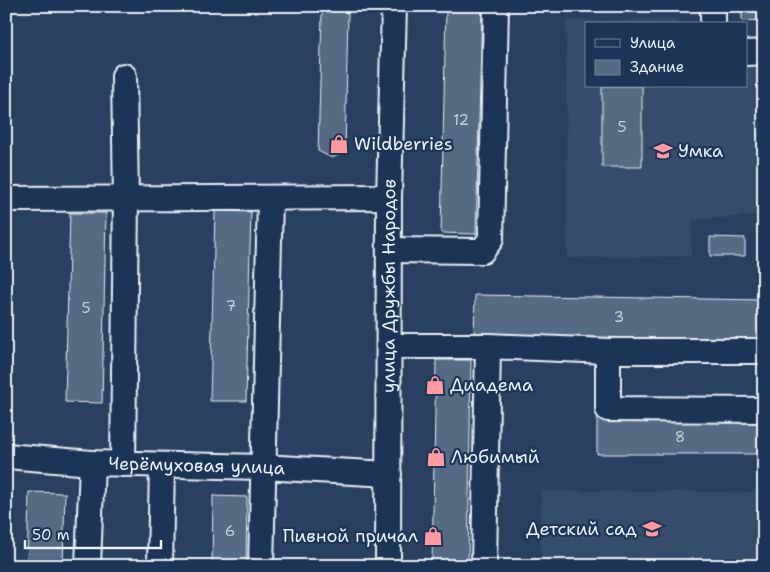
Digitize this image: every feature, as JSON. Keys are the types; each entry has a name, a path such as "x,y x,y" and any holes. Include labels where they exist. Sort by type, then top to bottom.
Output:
{"street":[{"name":"улица Дружбы Народов","path":"388,566 389,197 394,6"},
{"path":"389,250 482,252 491,239 496,6"},
{"path":"713,6 713,22"},
{"path":"748,52 764,52"},
{"path":"124,76 126,199 124,464"},
{"path":"6,199 389,197"},
{"path":"261,566 270,199"},
{"path":"389,346 488,346 608,351 764,351"},
{"path":"484,566 488,346"},
{"path":"608,351 608,409 764,410"},
{"name":"Черёмуховая улица","path":"6,456 92,463 262,467 389,474"},
{"path":"88,566 92,463"},
{"path":"160,566 162,465"}],"shaded area":[{"name":"Умка","path":"677,20 677,22 585,22 585,88 748,88 748,66 759,66 759,215 692,220 691,256 567,258 566,21"},
{"name":"Детский сад","path":"541,491 764,492 764,566 540,566"}],"building":[{"path":"333,6 348,13 345,152 332,158 318,151 322,13"},
{"path":"446,6 482,6 476,234 441,233"},
{"path":"742,6 764,6 764,20 742,21"},
{"path":"602,88 642,88 642,167 602,167"},
{"path":"215,211 251,212 246,401 210,401"},
{"path":"70,213 106,213 102,403 65,402"},
{"path":"710,237 745,238 745,256 710,256"},
{"path":"475,295 764,300 764,340 474,335"},
{"path":"436,360 471,360 468,566 432,566"},
{"path":"597,419 764,419 764,454 597,454"},
{"path":"29,492 65,493 63,566 27,566"},
{"path":"213,496 247,497 246,566 212,566"}],"place":[{"name":"Wildberries","path":"339,144"},
{"name":"Умка","path":"663,151"},
{"name":"Диадема","path":"435,385"},
{"name":"Любимый","path":"436,457"},
{"name":"Детский сад","path":"652,529"},
{"name":"Пивной причал","path":"433,536"}]}
